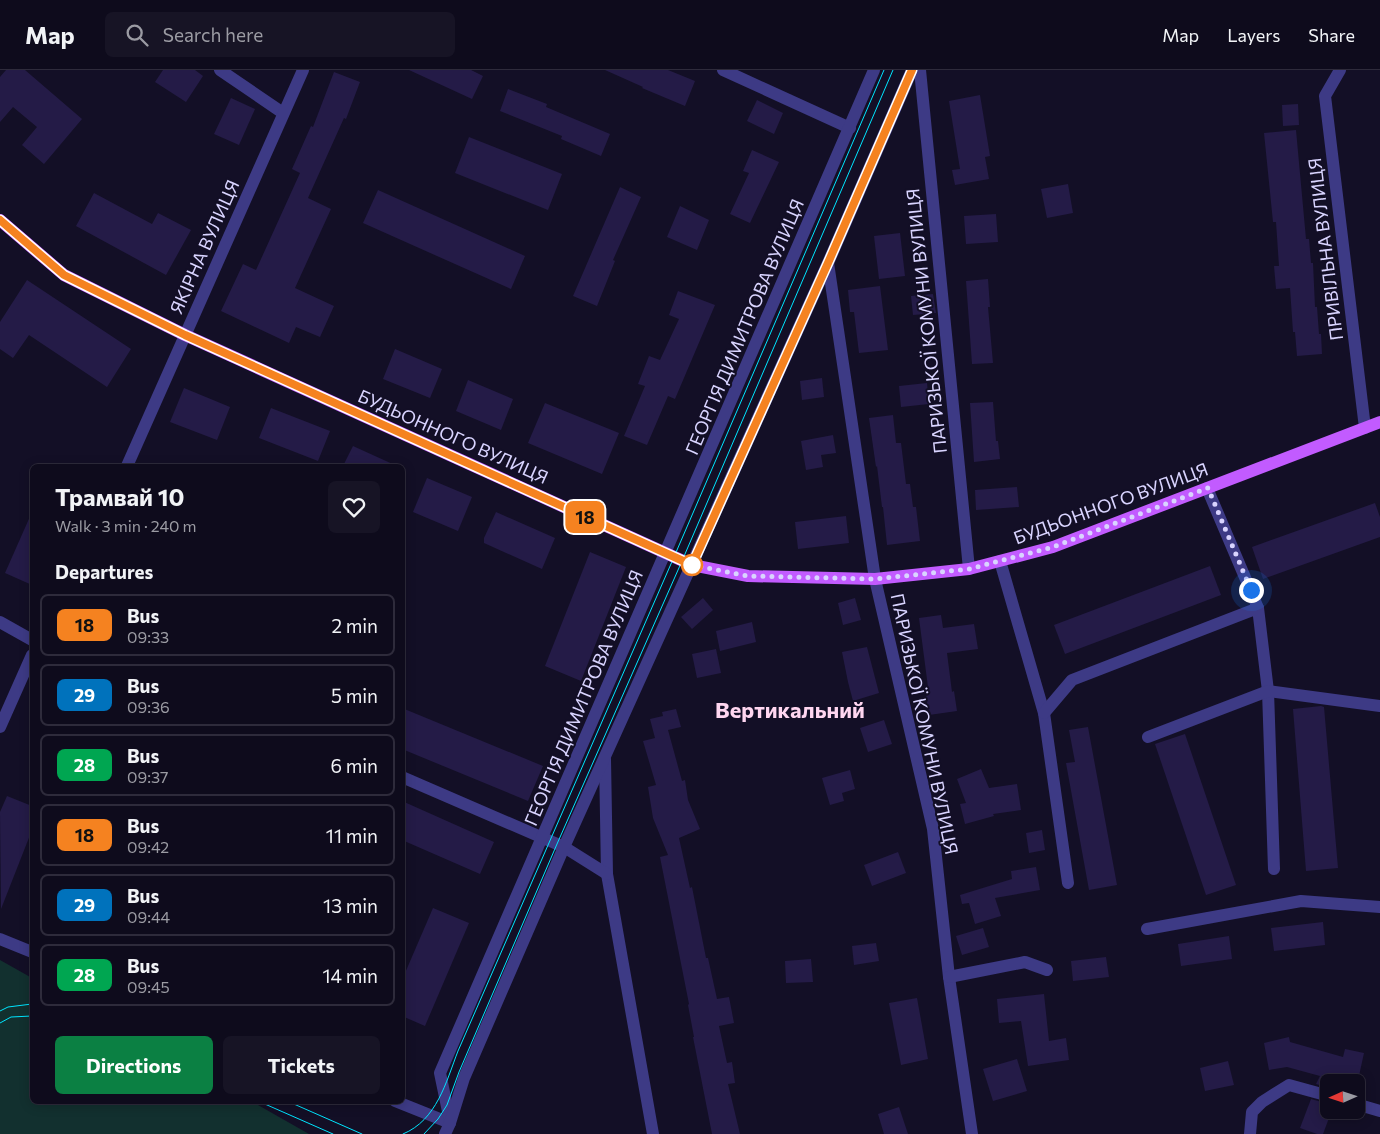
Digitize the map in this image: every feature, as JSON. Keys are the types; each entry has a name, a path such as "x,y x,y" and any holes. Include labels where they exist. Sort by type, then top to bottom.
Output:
{"main road":[{"name":"БУДЬОННОГО ВУЛИЦЯ","path":"0,220 64,275 185,335 692,565 748,576 875,579 969,569 1053,547 1380,422"}],"street":[{"path":"220,70 283,112"},
{"name":"ЯКІРНА ВУЛИЦЯ","path":"128,464 303,70"},
{"path":"723,70 850,128"},
{"name":"ГЕОРГІЯ ДИМИТРОВА ВУЛИЦЯ","path":"447,1129 440,1073 874,70"},
{"path":"401,1104 447,1129 464,1078 564,847 828,263 912,70"},
{"name":"ПАРИЗЬКОЇ КОМУНИ ВУЛИЦЯ","path":"920,70 969,569"},
{"name":"ПРИВІЛЬНА ВУЛИЦЯ","path":"1340,70 1325,96 1365,428"},
{"name":"ПАРИЗЬКОЇ КОМУНИ ВУЛИЦЯ","path":"828,263 875,579 933,829 949,977 972,1134"},
{"path":"1208,488 1258,608 1268,691 1274,868"},
{"path":"1000,561 1044,713 1068,883"},
{"path":"1044,713 1072,680 1258,608"},
{"path":"0,622 30,639"},
{"path":"0,727 30,660"},
{"path":"1148,736 1268,691 1380,706"},
{"path":"605,754 607,874 653,1134"},
{"path":"405,778 564,847 607,874"},
{"path":"1147,929 1301,901 1380,907"},
{"path":"0,939 30,951"},
{"path":"949,977 1025,962 1047,970"},
{"path":"1250,1134 1252,1112 1262,1102 1289,1085 1320,1094"},
{"path":"1365,1107 1380,1111"}],"green space":[{"path":"0,960 30,977 30,1104 256,1104 309,1134 0,1134"}],"building":[{"path":"6,70 25,70 82,119 44,164 22,145 37,127 13,107 0,122 0,77"},
{"path":"163,70 195,70 203,76 186,102 155,82"},
{"path":"409,70 471,70 483,76 472,99"},
{"path":"605,70 668,70 695,81 685,106"},
{"path":"334,72 360,82 346,119 344,118 308,198 331,209 295,288 334,306 320,337 296,327 289,343 221,311 243,264 256,270 300,173 292,169 311,126 313,127"},
{"path":"508,89 547,104 546,107 610,134 601,156 561,139 562,136 500,111"},
{"path":"980,95 990,156 985,157 989,179 955,185 952,170 960,169 949,101"},
{"path":"231,98 255,109 239,145 214,134"},
{"path":"757,100 783,113 774,134 747,121"},
{"path":"1298,104 1299,125 1283,126 1282,105"},
{"path":"1296,130 1306,239 1309,239 1311,263 1313,263 1315,307 1317,307 1322,354 1297,356 1295,332 1293,332 1290,288 1276,289 1274,266 1279,266 1276,222 1273,222 1264,133"},
{"path":"469,137 562,174 548,210 455,173"},
{"path":"752,150 779,162 750,223 730,214 749,173 743,171"},
{"path":"1068,184 1073,213 1047,218 1041,189"},
{"path":"620,187 641,197 613,260 615,261 597,306 573,296"},
{"path":"378,190 525,256 511,289 363,223"},
{"path":"94,193 152,224 158,213 191,230 166,275 76,226"},
{"path":"680,206 709,220 697,250 667,237"},
{"path":"996,214 998,242 966,244 964,216"},
{"path":"900,233 905,276 879,279 874,236"},
{"path":"988,279 990,307 988,307 993,363 972,364 966,281"},
{"path":"27,280 131,349 107,387 29,335 13,358 0,349 0,322"},
{"path":"880,286 888,350 859,353 854,312 850,312 848,290"},
{"path":"678,291 715,305 675,399 668,396 647,445 624,436 645,386 638,384 649,356 660,360 679,319 669,315"},
{"path":"933,294 936,313 913,315 911,296"},
{"path":"395,349 442,369 430,398 383,379"},
{"path":"822,378 824,397 802,400 800,381"},
{"path":"468,380 513,399 501,430 456,411"},
{"path":"927,383 929,404 901,407 899,386"},
{"path":"184,388 230,407 217,440 170,422"},
{"path":"993,402 996,441 998,441 1000,459 974,462 970,403"},
{"path":"545,403 619,433 602,474 528,443"},
{"path":"271,408 330,431 318,461 259,438"},
{"path":"893,415 896,443 901,443 906,484 910,484 913,507 916,507 920,541 887,545 869,418"},
{"path":"833,435 836,453 821,455 823,467 806,470 801,441"},
{"path":"353,446 393,464 344,464"},
{"path":"427,478 472,497 458,531 413,512"},
{"path":"1017,487 1019,507 976,510 975,490"},
{"path":"1375,503 1380,517 1380,537 1263,579 1252,547"},
{"path":"496,512 555,538 542,569 484,543 484,538"},
{"path":"846,516 849,543 798,549 795,522"},
{"path":"30,517 30,584 5,573"},
{"path":"590,552 626,567 581,681 545,666"},
{"path":"1210,566 1221,595 1065,654 1054,625"},
{"path":"703,598 713,610 692,629 681,617"},
{"path":"855,598 861,620 843,625 838,603"},
{"path":"941,615 943,628 974,624 978,649 947,653 952,692 954,691 957,711 929,715 926,696 929,695 919,618"},
{"path":"752,622 756,642 720,651 716,631"},
{"path":"867,647 879,693 853,701 842,652"},
{"path":"716,649 721,673 697,678 692,654"},
{"path":"1324,707 1338,868 1306,871 1293,709"},
{"path":"405,709 543,766 528,801 405,750"},
{"path":"676,709 681,727 668,730 682,781 685,780 688,800 700,829 679,838 717,999 729,997 734,1023 719,1026 727,1063 732,1062 735,1083 728,1084 740,1134 712,1134 660,857 668,855 653,818 648,787 656,785 643,741 655,738 650,719 663,716 662,712"},
{"path":"884,720 892,744 868,752 860,728"},
{"path":"1088,727 1117,885 1089,890 1066,763 1075,762 1069,730"},
{"path":"1185,734 1236,885 1206,895 1155,744"},
{"path":"981,769 989,788 1017,784 1021,810 993,814 994,816 965,824 960,804 966,803 957,779"},
{"path":"850,770 855,789 842,793 844,801 830,805 822,778"},
{"path":"7,796 30,805 30,835 1,909 0,812"},
{"path":"405,802 494,842 480,874 405,841"},
{"path":"1042,830 1045,850 1029,853 1026,833"},
{"path":"898,852 906,873 872,886 864,865"},
{"path":"1036,867 1040,890 995,898 1001,916 975,924 969,903 962,904 960,895 1012,879 1011,871"},
{"path":"433,908 469,923 425,1026 405,1017 405,973"},
{"path":"1323,922 1325,945 1274,951 1271,928"},
{"path":"983,928 989,947 962,955 956,936"},
{"path":"1229,936 1232,959 1181,966 1178,944"},
{"path":"876,943 879,961 854,965 852,946"},
{"path":"1106,957 1109,977 1073,981 1071,961"},
{"path":"811,959 813,982 786,983 785,961"},
{"path":"1044,994 1049,1041 1066,1038 1069,1060 1028,1066 1021,1021 999,1023 997,999"},
{"path":"917,998 928,1059 901,1065 889,1003"},
{"path":"1289,1037 1290,1042 1343,1057 1345,1049 1364,1053 1359,1074 1320,1074 1320,1076 1287,1067 1269,1070 1264,1043"},
{"path":"1017,1059 1027,1091 993,1101 983,1069"},
{"path":"1228,1061 1234,1085 1205,1091 1200,1068"},
{"path":"1320,1076 1320,1085 1316,1084"},
{"path":"1311,1099 1320,1102 1320,1119 1329,1119 1323,1134 1317,1134 1300,1128"},
{"path":"899,1107 908,1134 884,1134 878,1114"}],"tram line":[{"path":"403,1134 415,1128 432,1110 439,1099 458,1051 884,70"},
{"path":"424,1134 438,1119 447,1105 459,1072 557,844 682,561 893,70"},
{"path":"0,1011 8,1007 30,1004"},
{"path":"0,1023 11,1017 30,1016"},
{"path":"265,1104 333,1134"},
{"path":"294,1104 362,1134"}],"bus line":[{"name":"18","path":"0,220 64,275 116,301 185,335 692,565 828,263 912,70"}],"district":[{"name":"Вертикальний","path":"790,710"}],"route":[{"path":"692,565 748,576 875,579 969,569 1053,547 1208,488 1251,590"}]}
